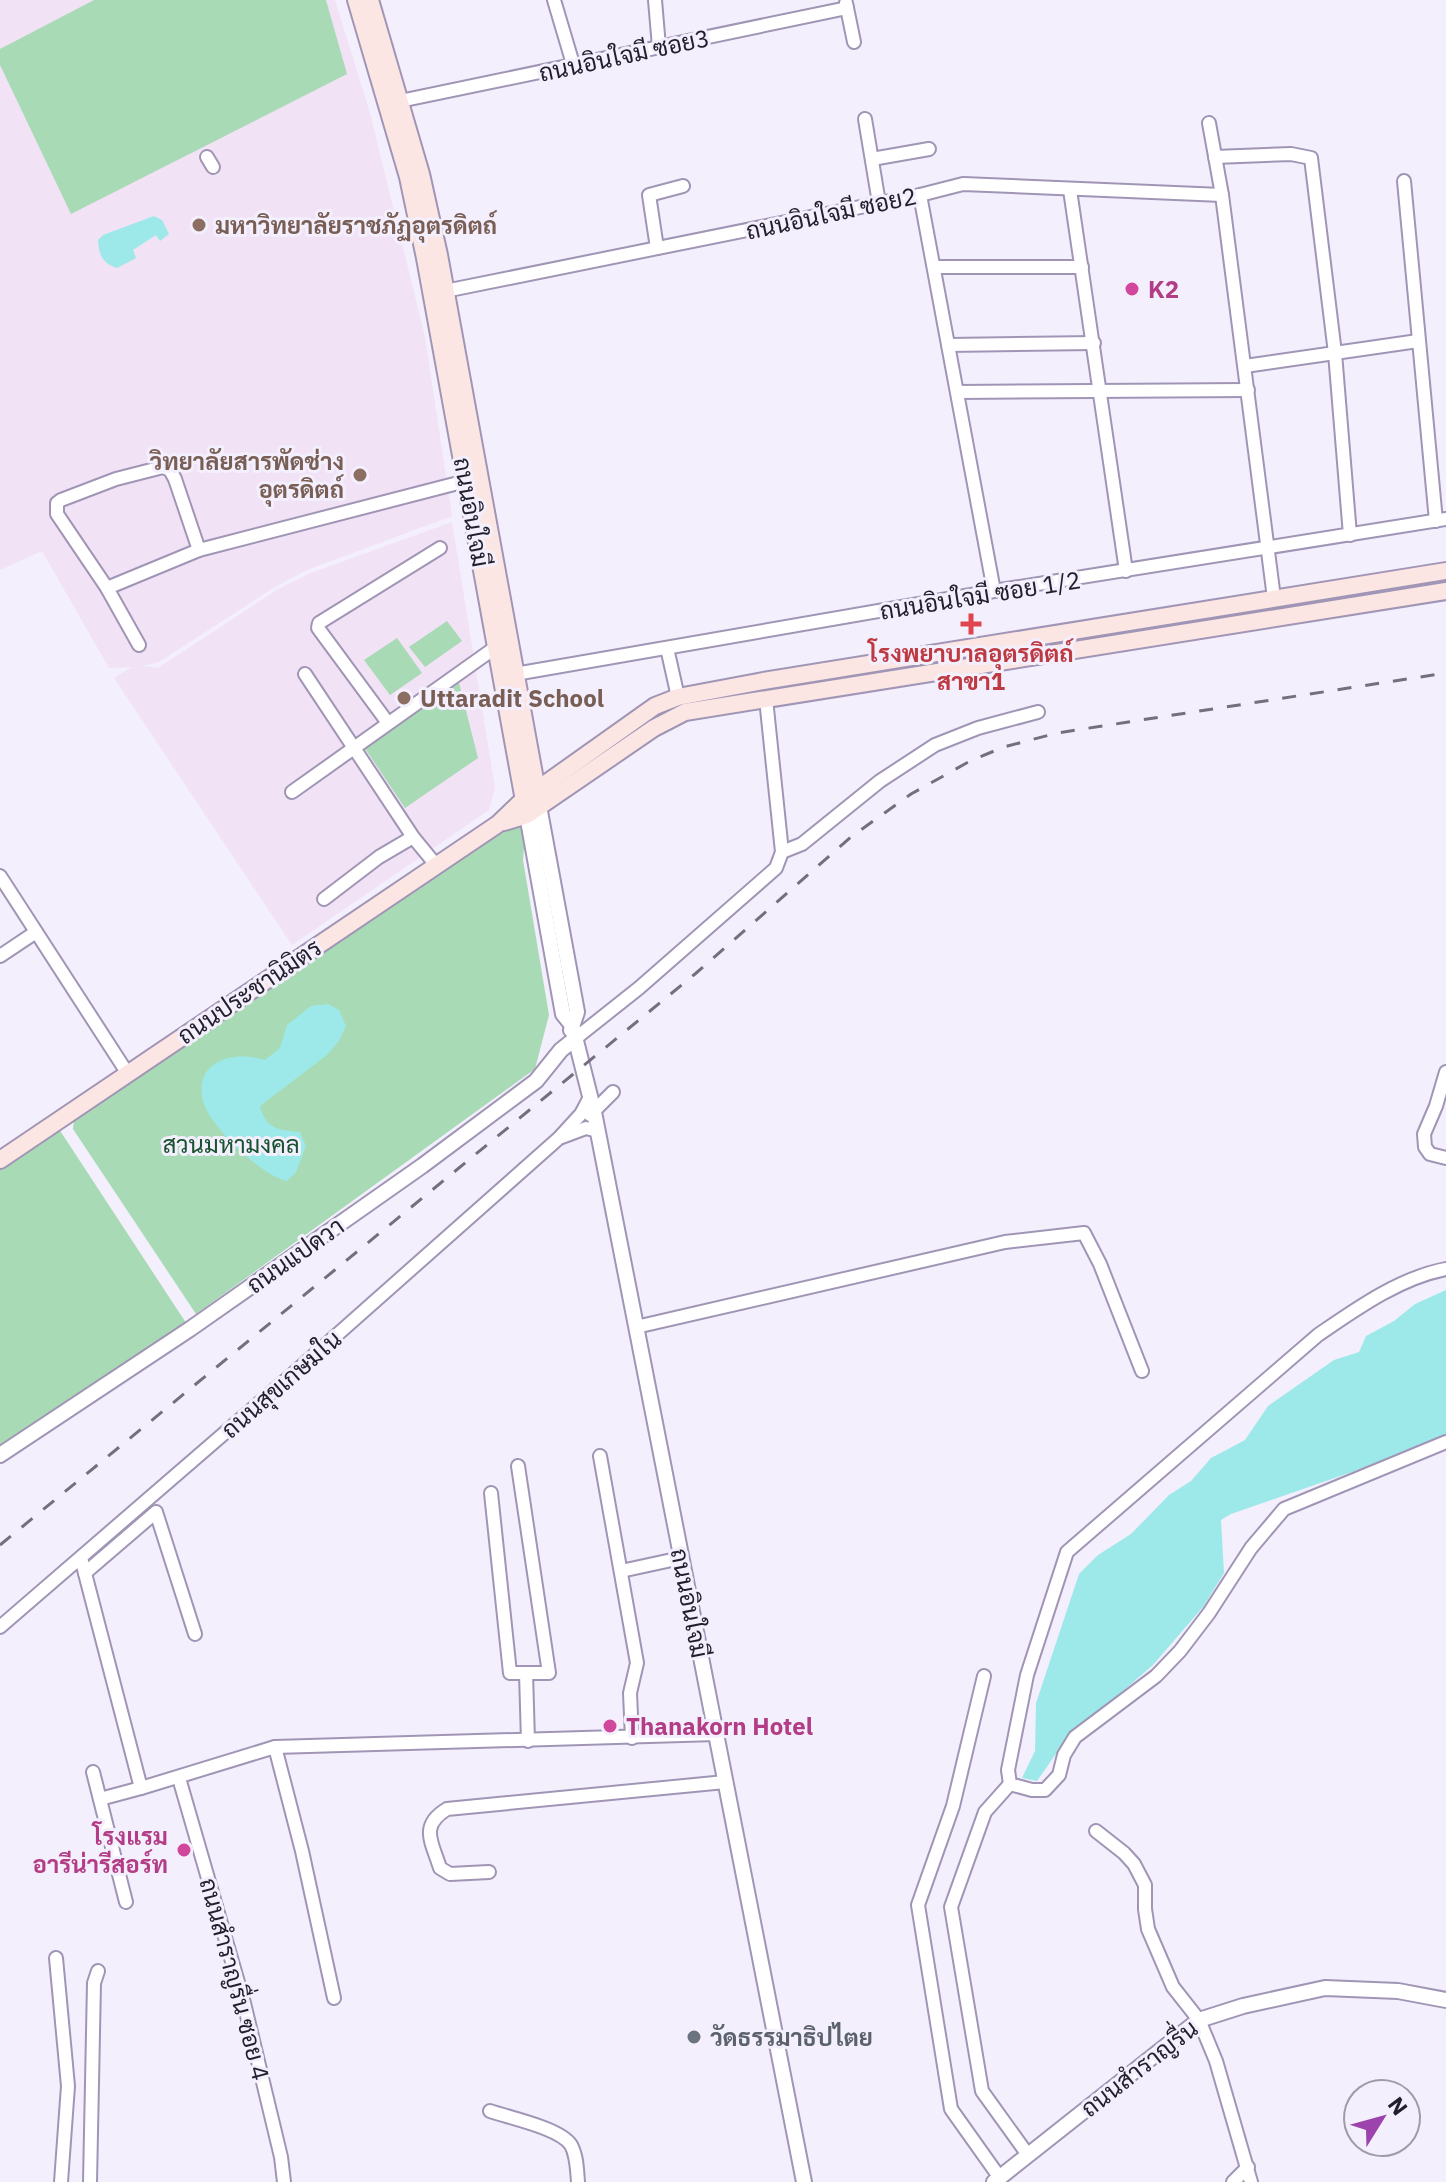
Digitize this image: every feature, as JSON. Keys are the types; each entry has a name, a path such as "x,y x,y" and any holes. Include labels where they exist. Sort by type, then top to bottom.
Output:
{"main road":[{"name":"ถนนอินใจมี","path":"356,0 439,293"},
{"name":"ถนนอินใจมี","path":"370,0 421,174 439,293 532,803"},
{"path":"532,803 655,706 678,697 1446,571"},
{"path":"532,803 674,716 1446,591"},
{"name":"ถนนอินใจมี","path":"503,646 515,674 532,803"},
{"name":"ถนนประชานิมิตร","path":"0,1160 532,803"}],"street":[{"path":"554,0 573,64"},
{"path":"655,0 659,47"},
{"name":"ถนนอินใจมี ซอย3","path":"400,101 846,4"},
{"path":"846,4 854,42"},
{"path":"865,119 879,203"},
{"path":"1209,123 1222,195 1274,598"},
{"path":"872,159 929,149"},
{"path":"1215,157 1291,154 1311,158 1335,353 1350,535"},
{"path":"1404,181 1418,341 1441,520"},
{"name":"ถนนอินใจมี ซอย2","path":"439,293 963,184 1222,195"},
{"path":"657,248 649,195 683,186"},
{"path":"1070,190 1126,571"},
{"path":"920,195 994,591"},
{"path":"934,267 1082,267"},
{"path":"1245,366 1418,341"},
{"path":"948,345 1094,343"},
{"path":"958,392 1248,390"},
{"path":"139,645 107,588 57,514 57,503 116,479 163,467 170,470 175,479 199,550"},
{"path":"107,588 199,550 473,480"},
{"name":"ถนนอินใจมี ซอย 1/2","path":"515,674 994,591 1441,520"},
{"path":"388,723 332,649 318,628 319,623 440,548"},
{"path":"292,792 503,646"},
{"path":"667,648 678,697"},
{"path":"305,674 413,837 436,865"},
{"path":"558,1054 574,1032 639,988 776,868 782,852 766,699"},
{"path":"782,852 802,844 880,781 935,745 978,728 1038,712"},
{"name":"ถนนอินใจมี","path":"532,803 577,1012 574,1032 598,1131 804,2182"},
{"path":"324,899 379,857 413,837"},
{"path":"0,876 4,890 36,932 128,1074"},
{"path":"0,956 36,932"},
{"path":"558,1054 572,1053 581,1058"},
{"name":"ถนนแปดวา","path":"0,1455 190,1329 422,1166 536,1081 558,1054"},
{"path":"1446,1072 1424,1134 1425,1147 1430,1154 1446,1158"},
{"name":"ถนนสุขเกษมใน","path":"0,1627 286,1380 559,1138 592,1105 613,1092"},
{"path":"559,1138 586,1128 598,1131"},
{"path":"636,1327 1005,1242 1084,1233 1100,1264 1142,1371"},
{"path":"1010,1784 1008,1770 1027,1675 1067,1552 1318,1335 1357,1308 1413,1279 1446,1269"},
{"path":"1010,1784 1045,1790 1059,1775 1064,1755 1075,1737 1156,1676 1180,1651 1251,1548 1284,1509 1446,1442"},
{"path":"600,1456 637,1663 630,1693 632,1738"},
{"path":"491,1493 510,1673 549,1673 518,1466"},
{"path":"85,1573 156,1512 195,1634"},
{"path":"81,1558 141,1788"},
{"path":"621,1571 681,1558"},
{"path":"526,1673 528,1741"},
{"path":"984,1676 953,1806 918,1905 951,2109 997,2180"},
{"path":"100,1799 275,1747 716,1734"},
{"path":"275,1747 302,1851 334,1998"},
{"path":"93,1772 126,1902"},
{"name":"ถนนสำราญรื่น ซอย 4","path":"179,1778 244,2003 281,2157 284,2182"},
{"path":"489,1872 450,1874 440,1868 430,1828 431,1820 447,1809 725,1782"},
{"path":"1010,1784 985,1812 951,1907 982,2091 1028,2155"},
{"path":"1096,1831 1134,1864 1145,1885 1145,1909 1156,1950 1173,1987 1199,2020 1216,2061 1251,2182"},
{"path":"56,1958 68,2086 61,2182"},
{"path":"90,2182 94,1983 98,1971"},
{"name":"ถนนสำราญรื่น","path":"997,2180 1199,2020 1243,2006 1325,1988 1398,1991 1446,2000"},
{"path":"490,2111 553,2132 568,2141 575,2157 578,2182"},
{"path":"1233,2182 1248,2167"}],"shaded area":[{"path":"0,0 335,0 370,113 425,337 452,516 307,570 275,587 159,662 142,666 158,668 280,588 311,573 452,522 495,788 489,810 292,945 114,678 132,667 109,668 42,551 0,570"},
{"path":"154,216 162,220 169,234 160,241 156,235 133,250 136,258 117,268 105,261 100,254 98,240 103,235"},
{"path":"328,1004 339,1010 346,1026 339,1041 327,1055 260,1106 269,1124 300,1132 306,1146 296,1172 287,1181 251,1160 215,1123 203,1101 204,1076 210,1067 230,1058 241,1056 265,1060 280,1048 287,1025 311,1006"},
{"path":"1446,1290 1446,1434 1375,1464 1221,1520 1224,1573 1203,1607 1153,1665 1065,1741 1037,1781 1022,1778 1035,1751 1036,1703 1079,1574 1098,1555 1131,1534 1169,1495 1191,1481 1211,1458 1245,1440 1268,1406 1334,1360 1359,1352 1366,1336 1394,1321 1415,1304"}],"green space":[{"path":"94,0 326,0 347,74 71,214 0,65 0,49"},
{"path":"447,621 462,641 425,667 409,647"},
{"path":"397,638 422,673 390,695 364,660"},
{"path":"459,683 478,758 405,808 364,747"},
{"name":"สวนมหามงคล","path":"527,815 523,860 549,1015 535,1069 196,1314 73,1129 75,1109 309,951"},
{"path":"55,1123 190,1329 0,1455 0,1160"}],"railway":[{"path":"0,1545 695,974 851,837 911,794 972,760 1004,747 1057,733 1446,673"}],"place":[{"name":"มหาวิทยาลัยราชภัฏอุตรดิตถ์","path":"199,225"},
{"name":"K2","path":"1132,289"},
{"name":"วิทยาลัยสารพัดช่าง อุตรดิตถ์","path":"360,475"},
{"name":"โรงพยาบาลอุตรดิตถ์ สาขา1","path":"971,624"},
{"name":"Uttaradit School","path":"404,698"},
{"name":"Thanakorn Hotel","path":"610,1726"},
{"name":"โรงแรม อารีน่ารีสอร์ท","path":"184,1850"},
{"name":"วัดธรรมาธิปไตย","path":"694,2037"}]}
